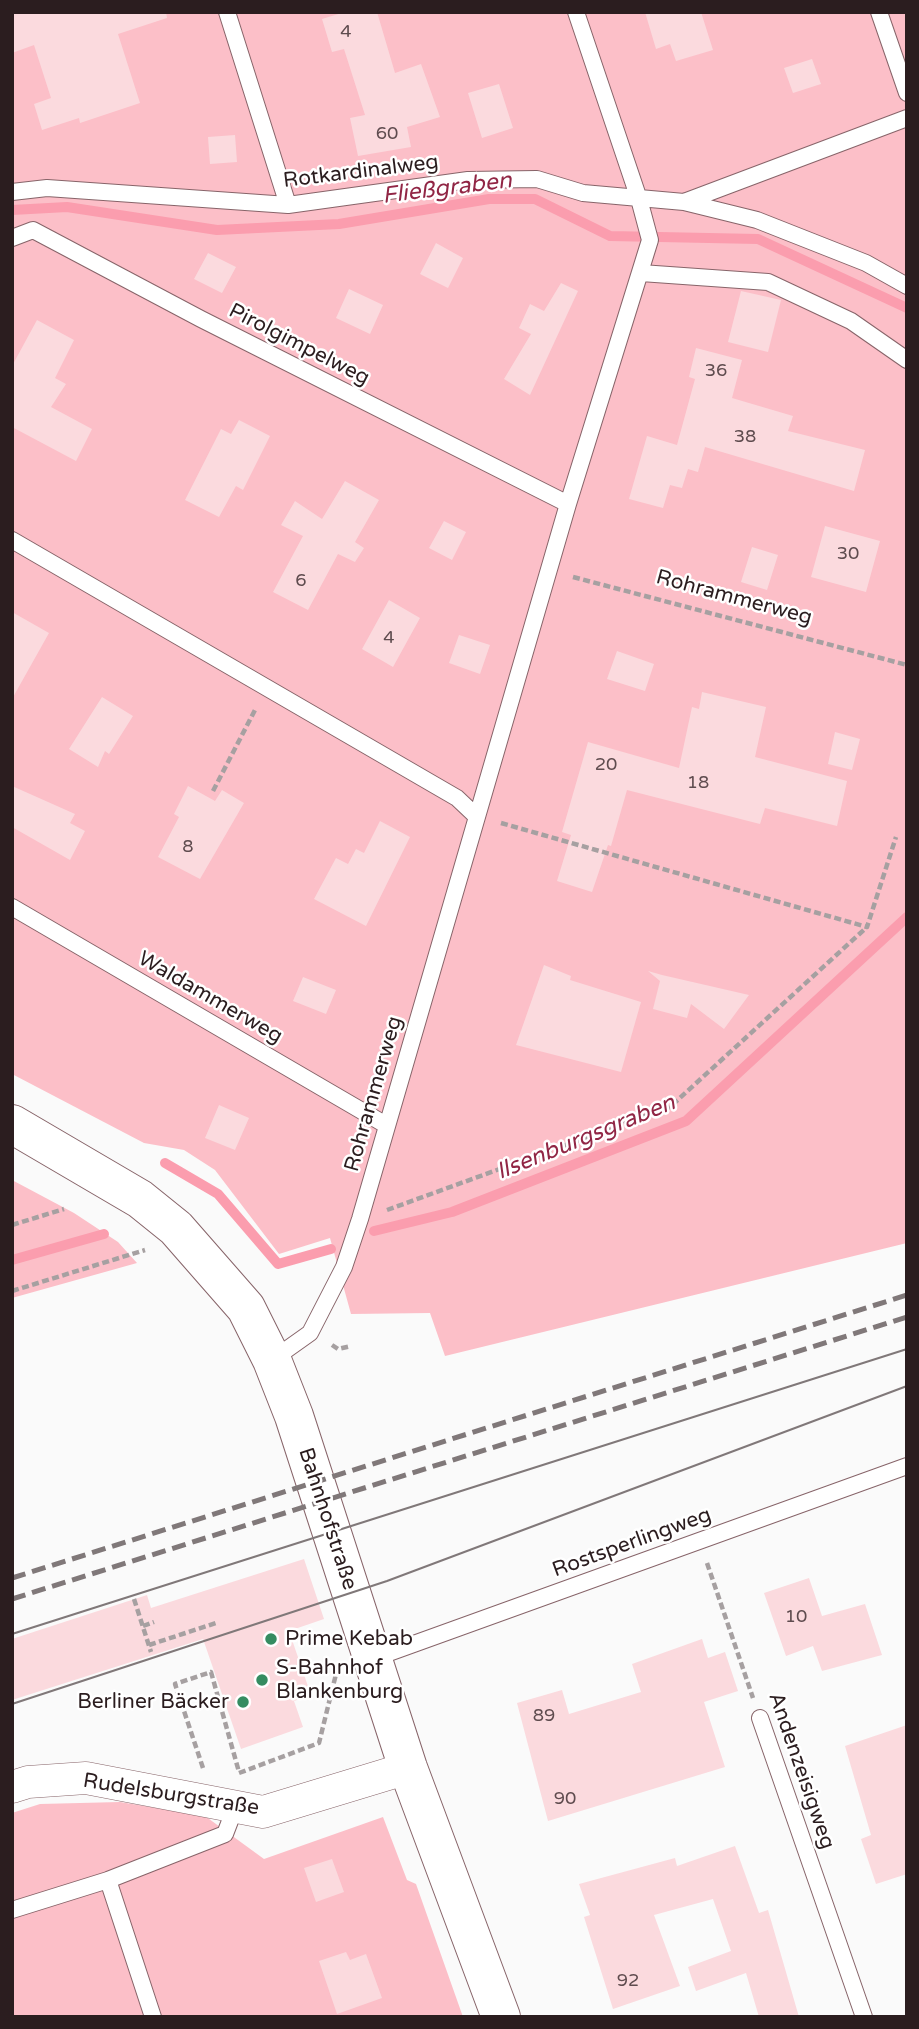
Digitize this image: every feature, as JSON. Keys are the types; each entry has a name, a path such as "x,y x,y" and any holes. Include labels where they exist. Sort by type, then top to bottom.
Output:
{"main road":[{"name":"Bahnhofstraße","path":"12,1124 92,1168 140,1199 176,1228 246,1308 272,1360 294,1416 408,1768 501,2017"}],"street":[{"name":"Rudelsburgstraße","path":"12,1787 27,1782 86,1778 263,1812 408,1768"}],"lane":[{"path":"227,12 288,205"},
{"name":"Rohrammerweg","path":"272,1360 310,1333 344,1267 568,504 650,240 639,199 576,12"},
{"path":"879,12 907,93"},
{"path":"684,202 907,118"},
{"name":"Rotkardinalweg","path":"12,192 47,188 288,205 468,180 537,179 583,193 684,202 757,220 866,263 907,286"},
{"name":"Pirolgimpelweg","path":"12,238 33,230 213,325 568,504"},
{"path":"641,273 768,282 851,321 907,360"},
{"path":"12,540 457,798 477,816"},
{"name":"Waldammerweg","path":"12,907 386,1125"},
{"name":"Rostsperlingweg","path":"372,1659 907,1466"},
{"name":"Andenzeisigweg","path":"760,1718 864,2017"},
{"path":"12,1910 108,1880 225,1834 235,1808"},
{"path":"108,1880 153,2017"}],"path":[{"name":"Rohrammerweg","path":"550,571 907,665"},
{"path":"213,791 267,688"},
{"path":"477,816 867,927"},
{"path":"360,1219 670,1107 867,927 895,837"},
{"path":"12,1225 64,1209"},
{"path":"12,1291 148,1250"},
{"path":"338,1349 351,1346"},
{"name":"Andenzeisigweg","path":"699,1539 760,1718"},
{"path":"134,1599 151,1652"},
{"path":"143,1626 155,1622"},
{"path":"149,1645 216,1623"},
{"path":"239,1772 319,1743 337,1670 304,1672"},
{"path":"208,1781 175,1684 211,1672 239,1772 235,1808"}],"shaded area":[{"path":"12,12 907,12 907,1243 445,1356 430,1313 351,1314 330,1238 279,1254 215,1170 184,1150 144,1143 12,1074"},
{"path":"12,1180 74,1213 118,1242 137,1263 12,1298"},
{"path":"120,1802 205,1816 264,1859 383,1817 407,1880 416,1884 463,2017 12,2017 12,1813 40,1804"}],"building":[{"path":"12,12 166,12 167,18 118,34 140,103 80,123 79,118 42,130 34,104 51,98 34,45 12,53"},
{"path":"345,12 377,12 395,73 421,64 440,117 407,127 411,147 358,156 350,118 365,115 344,49 332,52 322,19"},
{"path":"645,12 701,12 713,50 676,61 670,44 656,49"},
{"path":"812,59 821,84 793,93 784,68"},
{"path":"499,84 513,128 482,138 468,93"},
{"path":"235,135 237,162 210,164 208,137"},
{"path":"436,243 463,258 448,288 420,274"},
{"path":"208,253 236,267 222,293 194,279"},
{"path":"561,283 578,291 530,395 504,379 531,334 519,328 530,304 544,311"},
{"path":"349,289 383,305 370,334 336,318"},
{"path":"741,291 781,300 768,352 728,342"},
{"path":"37,320 74,340 55,378 66,384 51,407 92,429 76,461 12,427 12,366"},
{"path":"696,348 742,360 732,398 793,416 788,431 865,450 854,491 705,447 698,472 688,469 682,488 670,485 663,508 629,499 647,436 677,445 695,379 689,377"},
{"path":"239,420 270,436 243,490 236,486 219,517 185,500 221,429 231,434"},
{"path":"345,481 379,500 355,542 364,548 355,562 338,554 308,610 273,592 303,536 281,525 295,501 322,519"},
{"path":"444,521 466,532 452,560 429,548"},
{"path":"825,526 880,541 866,592 811,577"},
{"path":"752,547 778,555 767,590 741,582"},
{"path":"389,600 420,618 393,667 362,649"},
{"path":"12,612 49,633 12,699"},
{"path":"459,635 490,645 480,674 449,663"},
{"path":"617,651 654,664 645,691 607,679"},
{"path":"702,692 766,707 755,757 847,781 837,826 765,808 760,824 627,790 611,846 608,845 592,892 557,881 571,835 562,832 588,742 679,768 692,707 699,709"},
{"path":"102,697 133,716 109,754 105,751 98,767 69,749"},
{"path":"835,732 860,739 852,770 828,764"},
{"path":"12,786 75,814 70,823 85,831 70,860 12,827"},
{"path":"188,786 215,801 222,790 244,803 200,879 158,857 179,817 174,814"},
{"path":"380,821 410,837 366,926 314,899 336,858 348,864 356,849 364,853"},
{"path":"544,965 571,976 570,980 641,1002 621,1072 516,1045"},
{"path":"648,971 749,995 724,1029 691,1004 687,1018 653,1009 660,981"},
{"path":"303,977 336,990 326,1014 293,1001"},
{"path":"219,1105 249,1118 235,1150 205,1138"},
{"path":"304,1559 324,1619 289,1631 311,1695 294,1701 303,1727 241,1749 203,1639 12,1700 12,1639 147,1595 151,1608"},
{"path":"809,1578 822,1616 865,1604 882,1655 822,1671 813,1646 786,1656 764,1593"},
{"path":"702,1639 708,1658 725,1652 738,1691 704,1702 725,1767 548,1821 517,1703 562,1690 569,1714 641,1692 632,1664"},
{"path":"907,1725 907,1874 876,1884 861,1839 871,1835 845,1746"},
{"path":"735,1846 759,1913 768,1910 799,2017 759,2017 746,1973 696,1991 688,1967 731,1951 713,1899 654,1915 680,1986 613,2009 584,1917 590,1915 579,1884 675,1858 677,1866"},
{"path":"332,1859 344,1892 316,1902 304,1868"},
{"path":"346,1952 350,1960 366,1954 382,1998 337,2014 319,1961"}],"waterway":[{"name":"Fließgraben","path":"12,210 67,207 217,230 339,224 489,199 535,199 610,236 758,239 907,308"},
{"name":"Ilsenburgsgraben","path":"374,1231 452,1212 686,1121 907,917"},
{"name":"Ilsenburgsgraben","path":"165,1163 218,1194 278,1264 331,1249"},
{"name":"Ilsenburgsgraben","path":"12,1260 104,1234"}],"tram line":[{"path":"12,1634 907,1349"},
{"path":"12,1704 387,1581 907,1386"}],"railway":[{"path":"12,1578 907,1295"},
{"path":"12,1599 907,1317"}],"place":[{"name":"Prime Kebab","path":"271,1639"},
{"name":"S-Bahnhof Blankenburg","path":"262,1680"},
{"name":"Berliner Bäcker","path":"243,1702"}]}
